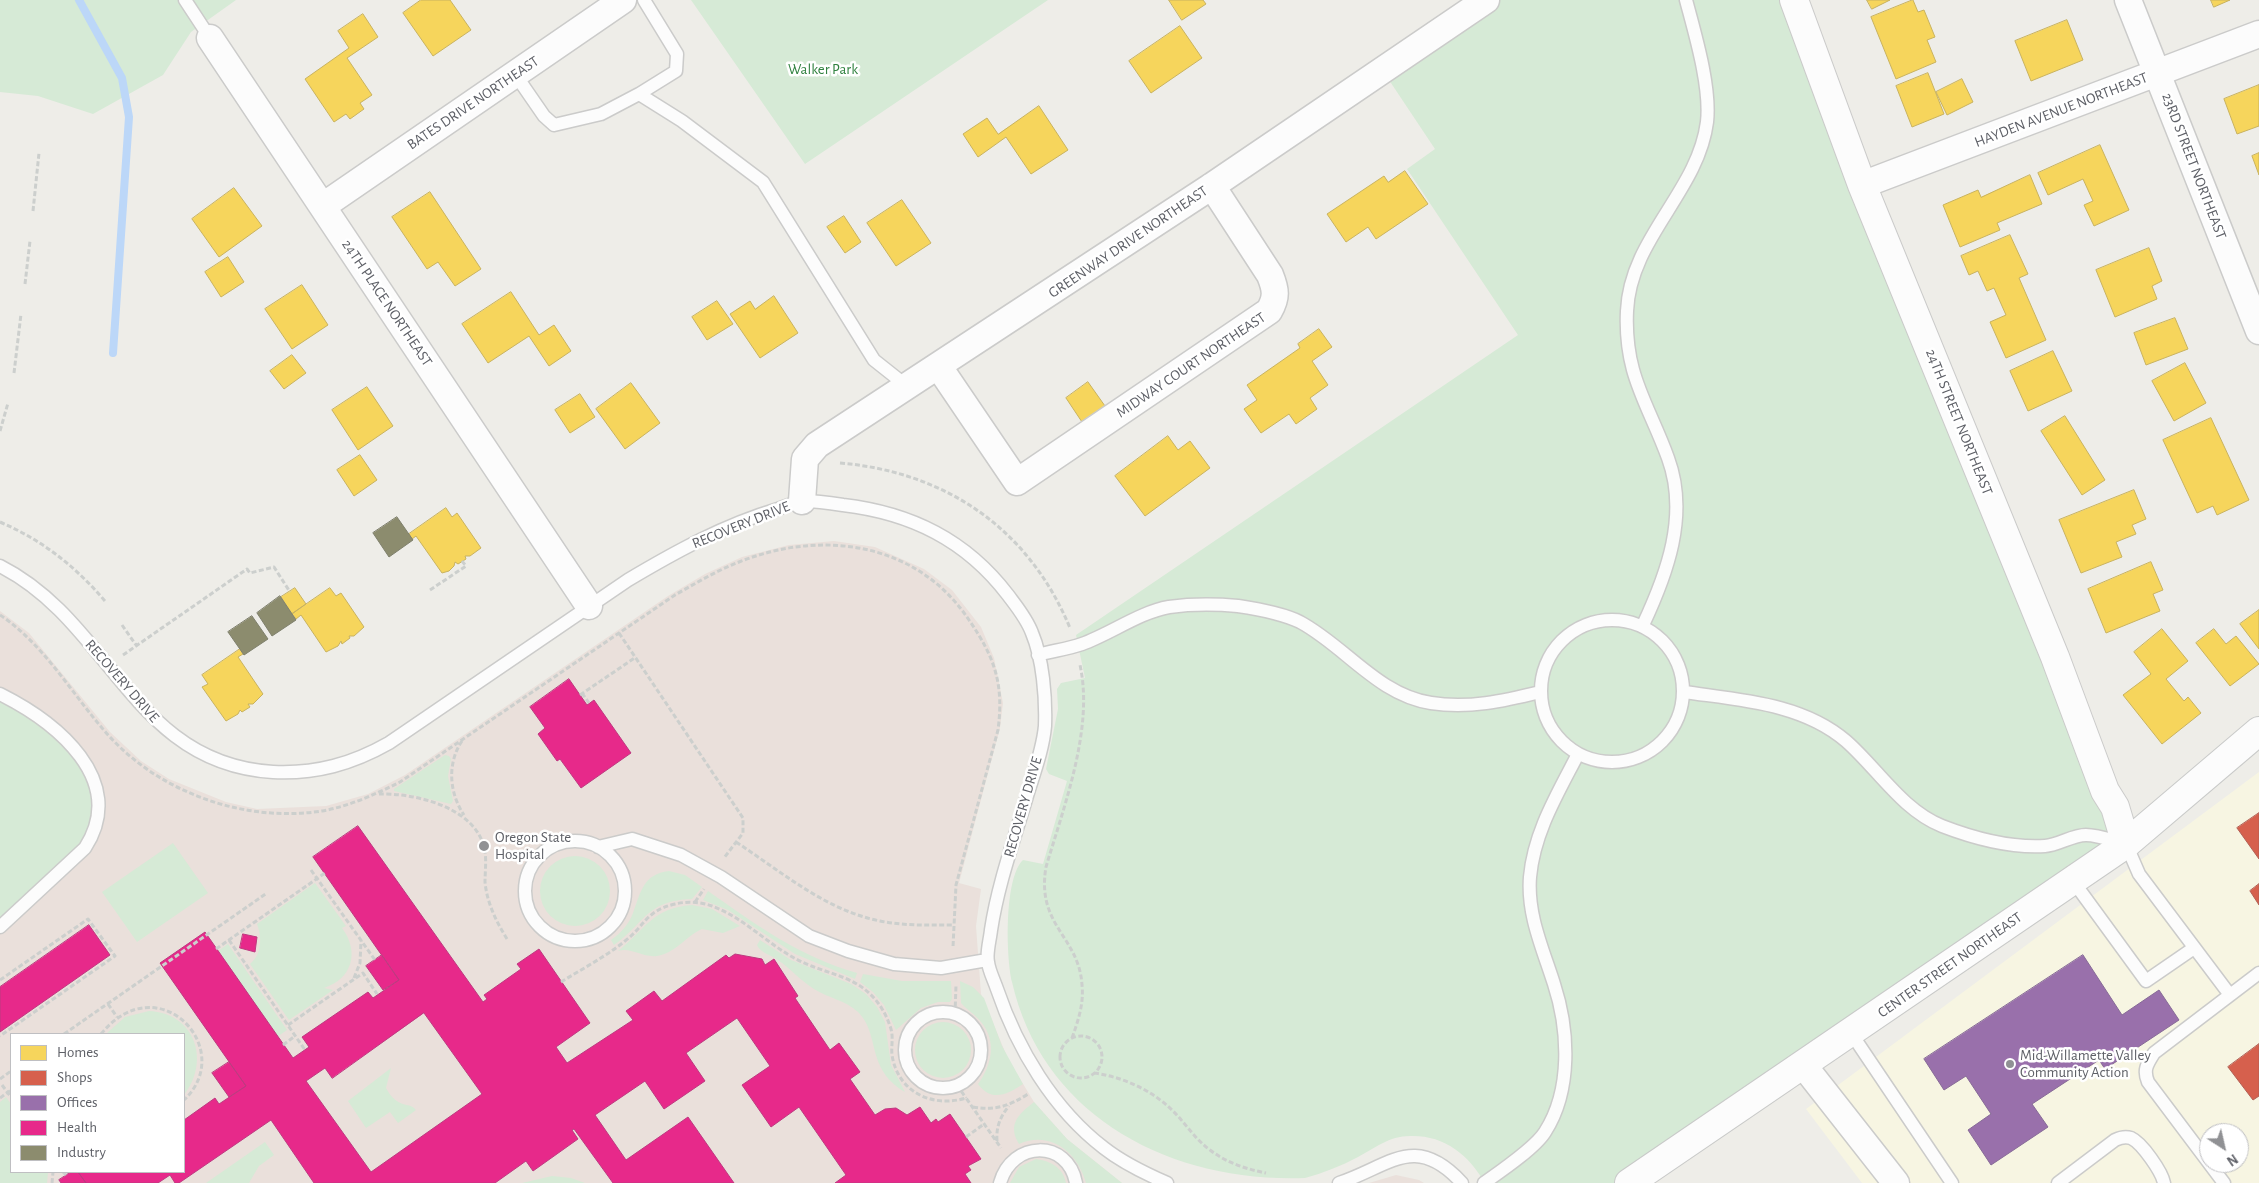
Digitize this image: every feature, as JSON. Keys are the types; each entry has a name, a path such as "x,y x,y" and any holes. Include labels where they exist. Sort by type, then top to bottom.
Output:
{"street":[{"name":"BATES DRIVE NORTHEAST","path":"322,206 623,0"},
{"name":"GREENWAY DRIVE NORTHEAST","path":"802,501 805,460 817,445 939,367 1212,186 1486,0"},
{"name":"24TH STREET NORTHEAST","path":"1794,0 1862,185 2055,657 2105,791 2115,807 2126,844"},
{"name":"23RD STREET NORTHEAST","path":"2128,0 2259,332"},
{"name":"HAYDEN AVENUE NORTHEAST","path":"1862,185 2259,34"},
{"name":"24TH PLACE NORTHEAST","path":"210,38 589,606"},
{"name":"MIDWAY COURT NORTHEAST","path":"939,367 1017,482 1270,311 1275,300 1276,290 1273,282 1212,186"},
{"name":"CENTER STREET NORTHEAST","path":"1629,1183 1804,1066 2126,844 2259,731"},
{"path":"1804,1066 1896,1183"}],"lane":[{"name":"24TH PLACE NORTHEAST","path":"184,0 210,38"},
{"path":"515,74 544,116 554,125 601,114 639,94 676,71 677,63 677,54 644,0"},
{"path":"1643,625 1662,584 1672,550 1676,516 1669,460 1637,388 1630,362 1627,309 1632,277 1641,252 1686,178 1700,149 1707,122 1702,71 1686,0"},
{"path":"639,94 682,121 763,182 874,360 908,387"},
{"name":"RECOVERY DRIVE","path":"0,566 35,587 54,603 159,724 204,755 257,771 285,772 338,767 367,756 389,744 589,606 668,556 712,534 763,513 802,501 869,508 898,515 944,537 976,560 1001,586 1026,621 1033,634 1045,699 1044,730 1034,773 1005,867 993,916 987,960 1016,1038 1034,1067 1071,1118 1103,1147 1124,1162 1167,1183"},
{"path":"1038,655 1081,644 1168,608 1200,604 1237,606 1270,612 1299,622 1320,635 1375,678 1403,694 1430,703 1464,706 1501,701 1540,692"},
{"path":"1618,618 1643,625 1656,634 1670,650 1682,672 1684,692 1680,715 1662,742 1644,755 1623,761 1598,761 1578,754 1560,740 1550,726 1542,706 1540,692 1542,676 1550,653 1564,637 1587,623 1618,618"},
{"path":"1684,692 1772,706 1802,715 1828,728 1846,741 1902,798 1940,825 1971,836 2045,846 2085,835 2126,844 2139,874 2230,995"},
{"path":"0,694 45,720 80,755 93,776 99,812 93,835 85,848 0,927"},
{"path":"1484,1183 1517,1158 1545,1133 1558,1105 1565,1070 1565,1036 1554,985 1536,936 1530,878 1536,845 1544,822 1578,754"},
{"path":"598,847 611,856 621,870 625,885 624,901 618,916 608,929 594,937 579,941 563,940 548,933 535,922 528,906 525,890 528,874 537,859 550,848 566,842 582,842 598,847 632,839 681,855 721,877 809,936 848,951 894,964 941,968 987,960"},
{"path":"2072,881 2146,981 2194,948"},
{"path":"2224,1183 2148,1082 2145,1074 2147,1064 2154,1053 2259,973"},
{"path":"940,1012 955,1014 964,1018 973,1026 979,1037 982,1050 980,1062 974,1073 965,1082 957,1086 941,1089 928,1086 913,1074 905,1057 905,1044 909,1032 917,1022 927,1015 940,1012"},
{"path":"1851,1033 1952,1183"},
{"path":"2058,1183 2115,1140 2124,1136 2132,1138 2140,1145 2163,1176 2164,1183"},
{"path":"1000,1183 1009,1162 1020,1154 1033,1150 1046,1151 1058,1156 1068,1164 1076,1183"},
{"path":"1339,1183 1406,1155 1422,1156 1439,1163 1462,1183"}],"path":[{"path":"33,211 39,153"},
{"path":"25,284 30,241"},
{"path":"14,373 21,314"},
{"path":"0,431 8,403"},
{"path":"0,522 26,534 60,557 85,577 105,601"},
{"path":"0,615 28,637 119,746 136,762 170,783 229,807 281,813 322,811 376,794 400,782 702,579 740,562 786,549 839,544 868,550 907,564 938,583 956,602 990,655 998,676 1001,705 995,741 956,885 953,950"},
{"path":"430,590 466,566 462,561"},
{"path":"118,658 247,569 250,573 274,567 290,592"},
{"path":"122,625 136,646"},
{"path":"619,633 743,818 744,827 720,864"},
{"path":"589,703 581,694 636,657"},
{"path":"463,739 454,759 452,779 454,796 467,820"},
{"path":"376,794 430,802 455,811 474,826 483,842 485,850 487,892 495,919 507,939"},
{"path":"736,842 814,894 843,909 887,922 927,926 953,925"},
{"path":"311,870 375,960"},
{"path":"216,949 325,873"},
{"path":"695,902 704,888"},
{"path":"65,1033 268,893"},
{"path":"561,982 623,943 644,920 656,911 680,903 695,902 720,910 801,962 857,984 870,994 885,1014 893,1037 892,1054 896,1068 907,1086 915,1094 937,1101 955,1101 966,1098"},
{"path":"0,980 88,919 114,956 0,1036"},
{"path":"354,979 362,952 360,938"},
{"path":"229,940 305,1050"},
{"path":"288,1025 362,973 378,994"},
{"path":"857,984 858,979"},
{"path":"955,1014 956,980"},
{"path":"108,1004 117,1017"},
{"path":"102,1033 117,1017 142,1007 159,1008 174,1014 187,1024 196,1037 201,1053 201,1070 195,1085 185,1099"},
{"path":"283,1045 295,1036"},
{"path":"1094,1073 1101,1061 1099,1047 1089,1038 1076,1036 1070,1039 1061,1049 1060,1056 1064,1070 1074,1077 1082,1078 1094,1073 1123,1080 1149,1092 1172,1110 1210,1151 1232,1163 1266,1173"},
{"path":"0,1098 10,1091 2,1084"},
{"path":"957,1086 1003,1150"},
{"path":"996,1141 997,1125 1002,1114 1029,1093"},
{"path":"972,1107 984,1109 1010,1106"},
{"path":"966,1137 984,1124"}],"shaded area":[{"name":"Oregon State Hospital","path":"834,541 875,547 924,569 952,590 981,627 994,658 1003,703 1000,728 959,883 981,889 976,926 981,994 1008,1059 1034,1102 1067,1139 1122,1183 0,1183 0,611 29,633 110,732 141,761 169,779 226,802 257,809 326,806 368,794 405,775 668,596 705,574 742,557 789,545"},
{"path":"2259,772 2259,1183 1862,1183 1806,1109"},
{"path":"1396,1175 1419,1180 1424,1183 1369,1183"}],"green space":[{"path":"0,0 236,0 191,32 163,75 93,114 38,96 0,92"},
{"name":"Walker Park","path":"691,0 1048,0 805,164"},
{"path":"1486,0 1794,0 2126,844 1629,1183 1485,1183 1471,1163 1454,1148 1434,1139 1410,1136 1389,1140 1345,1163 1305,1178 1254,1176 1205,1168 1160,1153 1118,1131 1082,1103 1051,1069 1028,1029 1012,982 1008,918 1012,883 1017,869 1023,860 1043,864 1067,781 1049,774 1046,769 1058,709 1057,689 1061,683 1085,678 1076,635 1518,335 1407,169 1435,149 1383,71"},
{"path":"0,701 37,724 72,757 85,776 92,796 92,817 83,839 66,861 0,918"},
{"path":"445,755 451,759 448,776 453,801 451,804 394,791 394,789"},
{"path":"173,843 208,893 137,942 102,892"},
{"path":"568,856 582,856 595,862 604,871 610,884 608,904 600,916 582,926 568,926 555,920 546,911 540,898 540,884 546,871 555,862"},
{"path":"669,871 685,875 702,887 692,899 664,904 647,914 625,937 614,945 611,940 629,921 644,885 654,876"},
{"path":"315,883 346,926 342,928 348,937 352,955 347,971 334,984 324,988 333,990 289,1020 250,964 257,956 260,946 257,924"},
{"path":"708,891 797,949 857,973 855,979 795,954 728,910 703,900"},
{"path":"692,905 712,909 740,926 723,933 702,929 670,951 657,956 647,956 628,950 618,951 658,915 678,907"},
{"path":"760,940 791,960 851,984 866,994 877,1007 885,1022 891,1065 905,1092 892,1083 884,1073 865,1021 858,1012 809,986 778,960 761,950 757,945"},
{"path":"228,944 287,1030 277,1037 218,951"},
{"path":"863,974 902,981 951,981 952,999 950,1002 938,1002 921,1008 896,1030 884,1005 873,992 860,982"},
{"path":"960,981 973,987 984,998 1002,1046 1023,1084 1005,1094 994,1095 988,1093 978,1084 987,1069 991,1045 986,1029 981,1022 961,1003"},
{"path":"149,1011 165,1014 178,1020 187,1029 194,1041 197,1054 192,1082 185,1093 185,1033 107,1033 125,1017"},
{"path":"937,1022 949,1022 959,1026 967,1034 971,1050 967,1066 959,1074 949,1078 937,1078 927,1074 919,1066 915,1056 915,1044 919,1034 927,1026"},
{"path":"391,1068 386,1088 390,1095 399,1102 416,1110 398,1123 390,1112 366,1128 348,1101"},
{"path":"6,1097 10,1103 10,1173 48,1173 47,1183 0,1183 0,1102"},
{"path":"1034,1102 1067,1139 1122,1183 1086,1183 1077,1162 1062,1147 1052,1142 1031,1140 1019,1144 1014,1131 1016,1120"},
{"path":"265,1142 274,1155 259,1166 249,1183 206,1183"},
{"path":"1036,1159 1046,1161 1059,1169 1066,1183 1010,1183 1019,1167"},
{"path":"552,1176 571,1178 585,1183 522,1183"}],"building: Homes":[{"path":"421,0 450,0 471,30 433,56 403,13"},
{"path":"1169,0 1203,0 1206,4 1182,20"},
{"path":"1867,0 1890,0 1872,9"},
{"path":"1913,0 1918,12 1924,10 1935,37 1927,40 1936,62 1896,79 1871,17"},
{"path":"2211,0 2230,0 2214,7"},
{"path":"363,14 378,37 347,58 372,95 360,103 364,109 350,119 346,114 334,122 305,79 349,48 338,31"},
{"path":"2067,20 2083,60 2031,81 2015,41"},
{"path":"1180,26 1202,58 1151,93 1129,61"},
{"path":"1928,73 1944,114 1912,127 1896,86"},
{"path":"1962,79 1973,102 1947,115 1936,92"},
{"path":"2259,85 2259,126 2237,134 2224,99"},
{"path":"1039,106 1068,150 1031,174 1006,137 978,157 963,134 987,118 998,134"},
{"path":"2100,145 2129,210 2094,226 2084,205 2093,201 2083,179 2048,195 2038,173"},
{"path":"2259,153 2259,175 2252,156"},
{"path":"1405,171 1428,204 1376,239 1368,227 1346,242 1327,214 1384,176 1388,182"},
{"path":"2030,175 2042,204 1997,223 2000,230 1960,247 1943,205 1978,190 1981,197"},
{"path":"234,188 262,226 219,257 192,219"},
{"path":"430,192 481,269 455,286 438,262 427,269 392,217"},
{"path":"902,200 931,243 896,266 867,223"},
{"path":"844,216 861,242 845,253 827,227"},
{"path":"2010,235 2028,274 2019,278 2046,340 2006,358 1990,322 2006,315 1994,288 1987,291 1978,271 1969,275 1961,256"},
{"path":"2149,248 2162,281 2152,286 2157,299 2115,317 2096,270"},
{"path":"228,257 244,282 221,297 205,272"},
{"path":"302,285 328,325 292,349 265,309"},
{"path":"511,292 539,335 554,325 571,351 549,366 529,336 488,363 462,324"},
{"path":"774,296 798,333 760,358 730,314 750,301 755,309"},
{"path":"717,301 733,324 707,340 692,317"},
{"path":"2175,318 2188,349 2146,365 2134,333"},
{"path":"1319,329 1332,347 1312,361 1328,385 1310,398 1317,409 1296,424 1289,414 1261,433 1244,409 1257,400 1247,385 1300,348 1298,344"},
{"path":"2053,351 2072,391 2028,411 2010,371"},
{"path":"292,355 306,373 284,389 270,371"},
{"path":"2185,363 2206,403 2174,421 2152,381"},
{"path":"1088,382 1105,406 1082,422 1066,398"},
{"path":"631,383 660,423 625,449 596,409"},
{"path":"367,387 393,426 358,450 332,410"},
{"path":"580,394 595,417 570,433 555,410"},
{"path":"2065,416 2105,480 2082,495 2041,431"},
{"path":"2211,418 2249,500 2217,515 2213,506 2197,513 2163,440"},
{"path":"1168,436 1178,450 1190,441 1210,468 1145,516 1115,476"},
{"path":"360,455 377,480 354,496 337,470"},
{"path":"2134,490 2146,519 2132,525 2136,534 2116,542 2122,557 2081,573 2059,520"},
{"path":"446,508 452,517 457,513 481,548 470,556 465,556 466,559 458,564 455,562 449,571 442,573 416,536 412,539 409,534"},
{"path":"2151,562 2163,590 2153,594 2160,611 2106,633 2088,589"},
{"path":"295,588 306,604 292,614 281,597"},
{"path":"330,588 336,596 341,593 364,627 354,636 349,636 350,638 342,644 341,641 338,646 326,652 301,615 296,619 292,614"},
{"path":"2259,610 2259,649 2240,624"},
{"path":"2162,629 2188,661 2166,679 2184,701 2188,697 2201,713 2162,744 2123,695 2151,674 2134,652"},
{"path":"2214,629 2226,644 2236,636 2259,664 2230,686 2196,643"},
{"path":"240,649 243,654 238,657 263,694 253,704 248,704 250,707 242,712 240,710 238,714 226,721 202,687 208,684 202,675"}],"building: Shops":[{"path":"2259,813 2259,859 2237,828"},
{"path":"2259,884 2259,905 2250,891"},
{"path":"2259,1044 2259,1096 2253,1100 2228,1067"}],"building: Offices":[{"name":"Mid-Willamette Valley Community Action","path":"2083,955 2122,1015 2159,990 2179,1020 2105,1069 2099,1060 2032,1104 2048,1127 1991,1165 1968,1130 1991,1114 1966,1076 1944,1090 1924,1059"}],"building: Health":[{"path":"569,679 587,705 594,700 631,753 581,788 560,759 557,761 538,734 545,728 530,707"},
{"path":"358,826 483,1002 487,999 484,995 521,969 517,964 539,949 590,1023 556,1047 567,1063 633,1020 626,1011 654,991 662,1001 726,955 729,958 735,954 762,959 765,965 774,959 798,996 795,998 830,1050 839,1043 860,1072 850,1079 875,1115 885,1109 896,1108 907,1115 920,1107 931,1123 936,1119 938,1122 950,1114 981,1159 968,1166 971,1170 965,1174 971,1183 835,1183 846,1175 799,1107 771,1127 742,1085 770,1066 737,1018 686,1053 705,1081 664,1109 645,1081 595,1115 626,1160 688,1117 734,1183 613,1183 574,1129 572,1130 578,1139 533,1171 526,1161 495,1183 314,1183 271,1120 179,1183 175,1183 170,1175 158,1183 86,1183 79,1173 185,1173 185,1119 215,1098 219,1104 246,1086 160,963 205,932 293,1058 309,1047 302,1037 368,992 373,998 399,980 313,857","holes":["424,1013 482,1094 371,1172 306,1081 325,1068 332,1078"]},
{"path":"89,925 110,955 0,1032 0,987"},
{"path":"243,934 257,937 255,952 240,948"},
{"path":"382,955 399,980 383,990 366,966"},
{"path":"229,1062 246,1086 229,1097 212,1073"},
{"path":"70,1173 79,1173 86,1183 61,1183 59,1180"}],"building: Industry":[{"path":"397,517 413,540 389,557 373,533"},
{"path":"280,596 296,620 272,636 257,613"},
{"path":"252,616 268,639 244,655 228,632"}],"waterway":[{"path":"79,0 122,78 129,117 113,353"}],"place":[{"name":"Oregon State Hospital","path":"484,846"},
{"name":"Mid-Willamette Valley Community Action","path":"2010,1064"}]}
